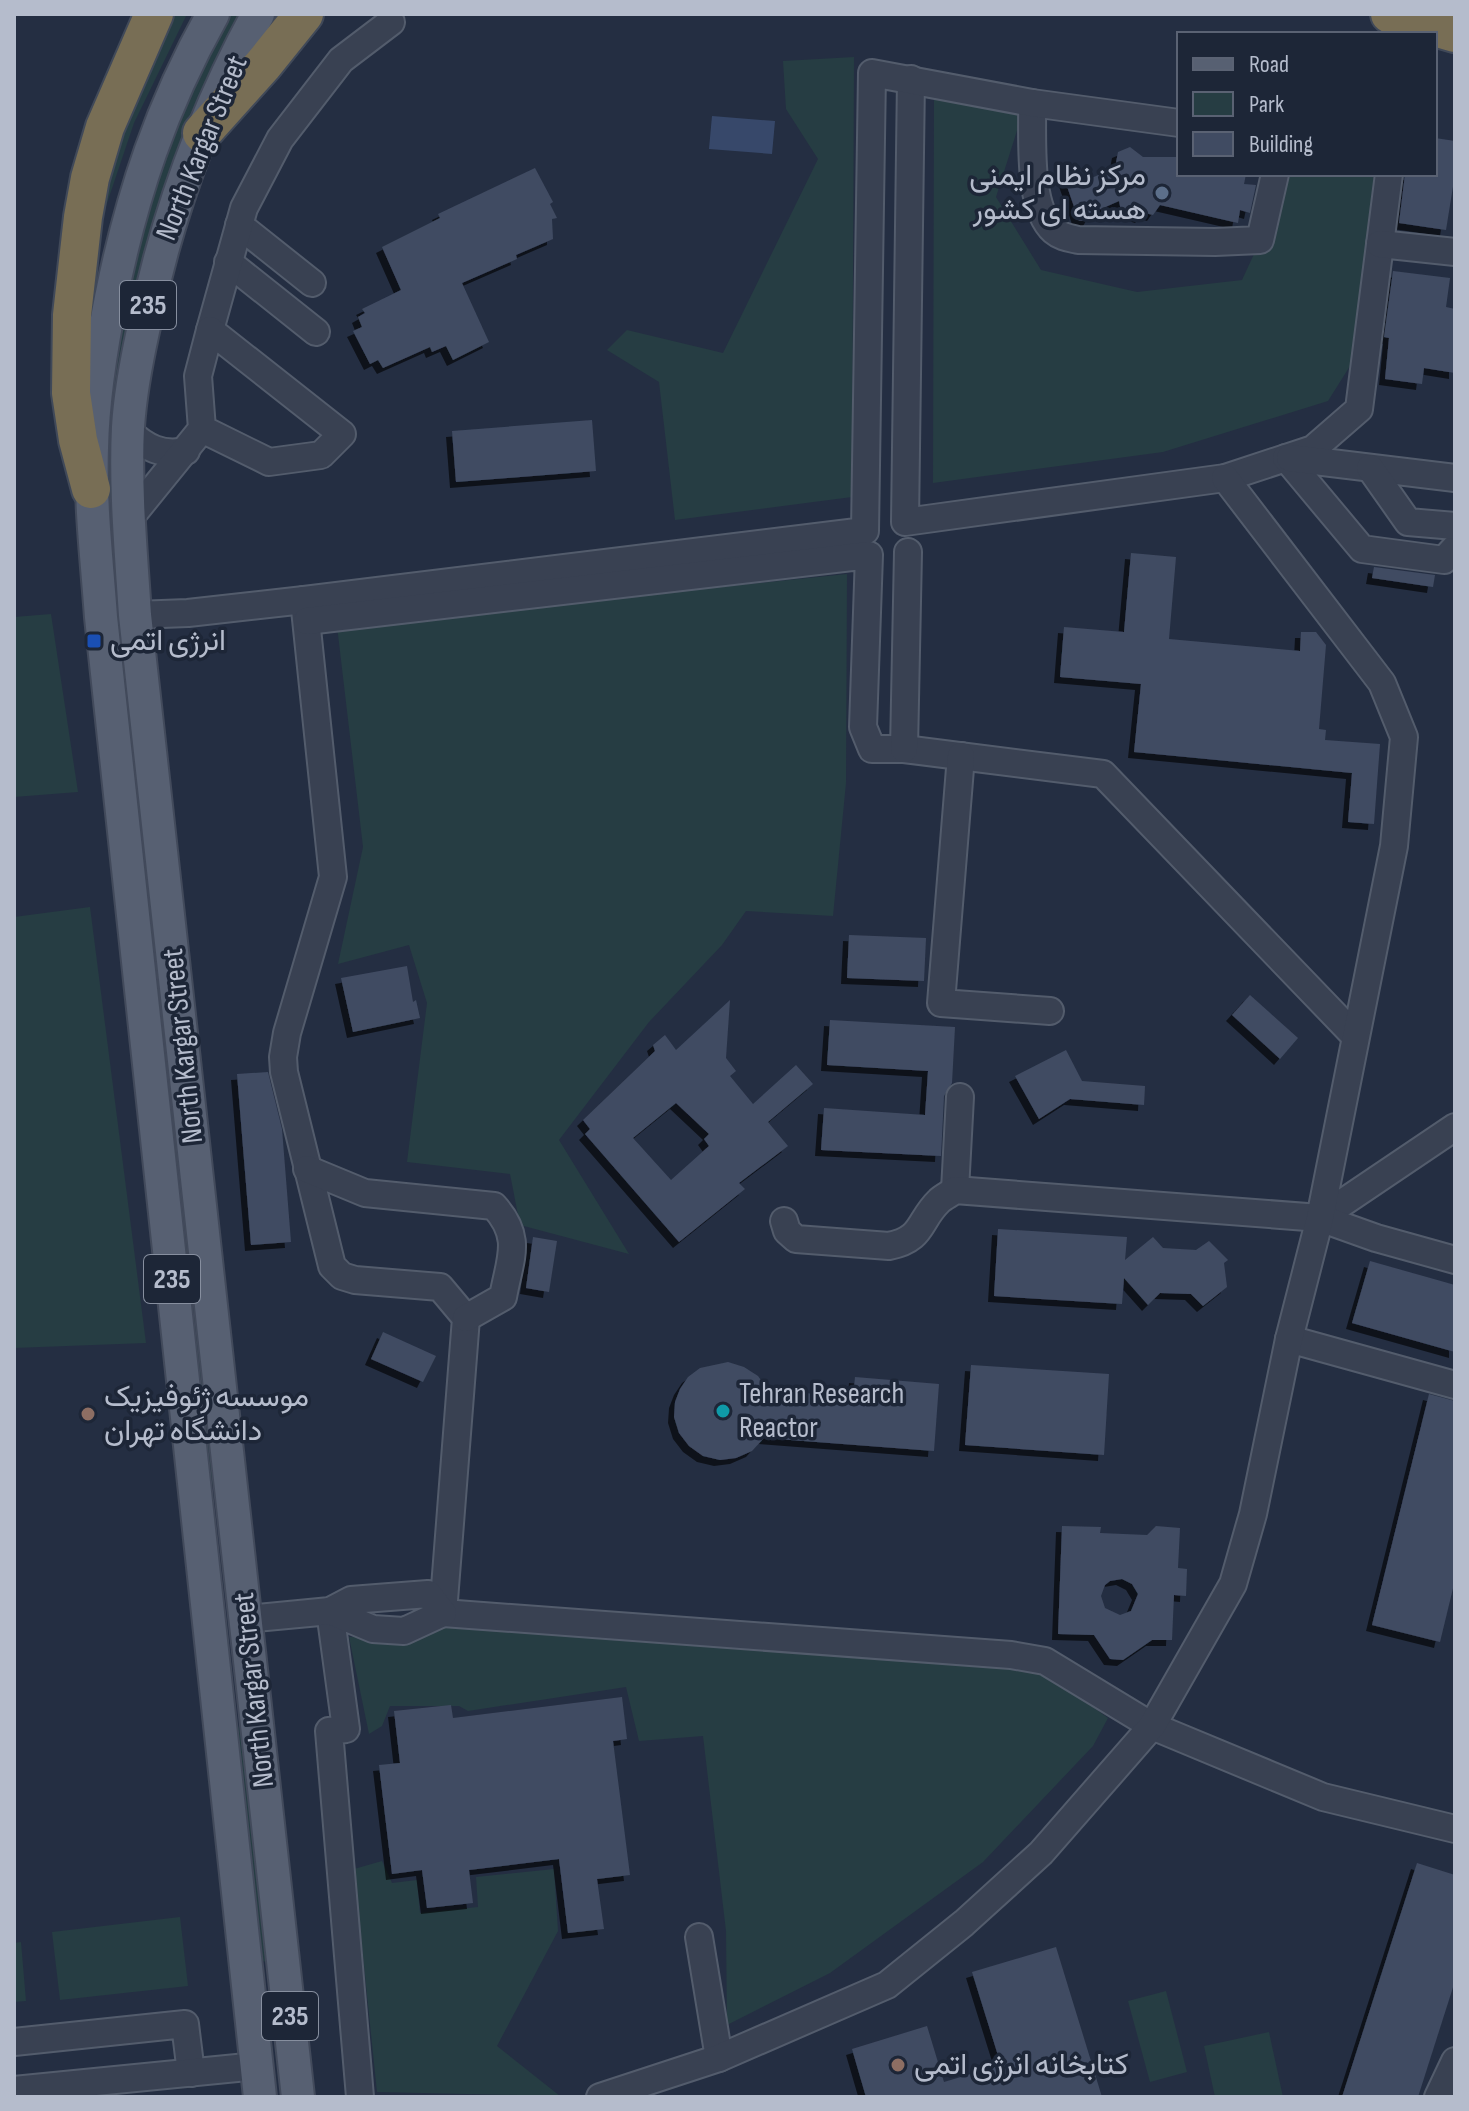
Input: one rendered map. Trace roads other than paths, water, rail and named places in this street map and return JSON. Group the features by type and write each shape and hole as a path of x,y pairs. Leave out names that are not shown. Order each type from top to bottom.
{"highway":[{"path":"91,489 78,440 71,393 72,315 81,232 90,178 105,127 154,14"},
{"path":"202,133 304,14"},
{"path":"1390,14 1455,33"}],"main road":[{"name":"North Kargar Street","path":"213,14 176,86 134,195 96,384 91,489 101,617 258,2081"},
{"name":"North Kargar Street","path":"258,14 202,133 164,239 137,362 128,431 129,519 135,615 298,2097"},
{"path":"128,872 163,867"}],"lane":[{"path":"129,519 202,429 198,376 228,262 244,208 280,139 341,60 391,22"},
{"path":"1177,123 1032,103 872,73 863,727 872,749 904,749 1103,774 1355,1036"},
{"path":"904,749 908,552 911,536 905,522 911,79"},
{"path":"1032,103 1035,188 1047,221 1060,236 1078,240 1260,240 1275,176"},
{"path":"908,552 889,563 875,560 867,543 869,524 882,516 890,515 905,522 1225,478 1313,449 1359,409 1389,176"},
{"path":"239,225 312,283"},
{"path":"1380,244 1455,252"},
{"path":"228,262 316,332"},
{"path":"202,429 269,462 321,455 342,434 210,330"},
{"path":"128,431 145,446 159,452 173,454 186,451"},
{"path":"1286,458 1455,478"},
{"path":"1286,458 1362,549 1444,560 1455,548"},
{"path":"1370,468 1408,522 1455,526"},
{"path":"600,2097 719,2058 887,1985 964,1923 1041,1853 1152,1726 1233,1584 1253,1514 1289,1339 1320,1218 1394,846 1404,737 1382,683 1225,478"},
{"path":"135,615 305,610 867,543"},
{"path":"305,610 333,877 283,1057 332,1266 342,1276 355,1280 440,1287 466,1318 443,1613"},
{"path":"961,756 941,1003 1050,1011"},
{"path":"955,1190 960,1097"},
{"path":"1320,1218 1455,1127"},
{"path":"307,1169 365,1193 494,1206 509,1223 513,1246 503,1297 466,1318"},
{"path":"784,1221 787,1231 796,1239 889,1246 904,1243 916,1235 938,1201 955,1190 1320,1218 1376,1238 1455,1260"},
{"path":"1289,1339 1455,1385"},
{"path":"246,1619 330,1611 351,1600 428,1594 443,1613 1011,1655 1045,1661 1152,1726 1323,1797 1455,1829"},
{"path":"330,1611 346,1729 329,1731 360,2097"},
{"path":"699,1937 719,2058"},
{"path":"14,2042 185,2024 191,2073"},
{"path":"1438,2097 1455,2061"},
{"path":"14,2090 191,2073 258,2081"}],"water":[{"path":"712,116 775,121 772,154 709,149"}],"place":[{"name":"مرکز نظام ایمنی هسته ای کشور","path":"1162,193"},
{"name":"انرژی اتمی","path":"94,641"},
{"name":"Tehran Research Reactor","path":"723,1411"},
{"name":"موسسه ژئوفیزیک دانشگاه تهران","path":"88,1414"},
{"name":"کتابخانه انرژی اتمی","path":"898,2065"}]}
